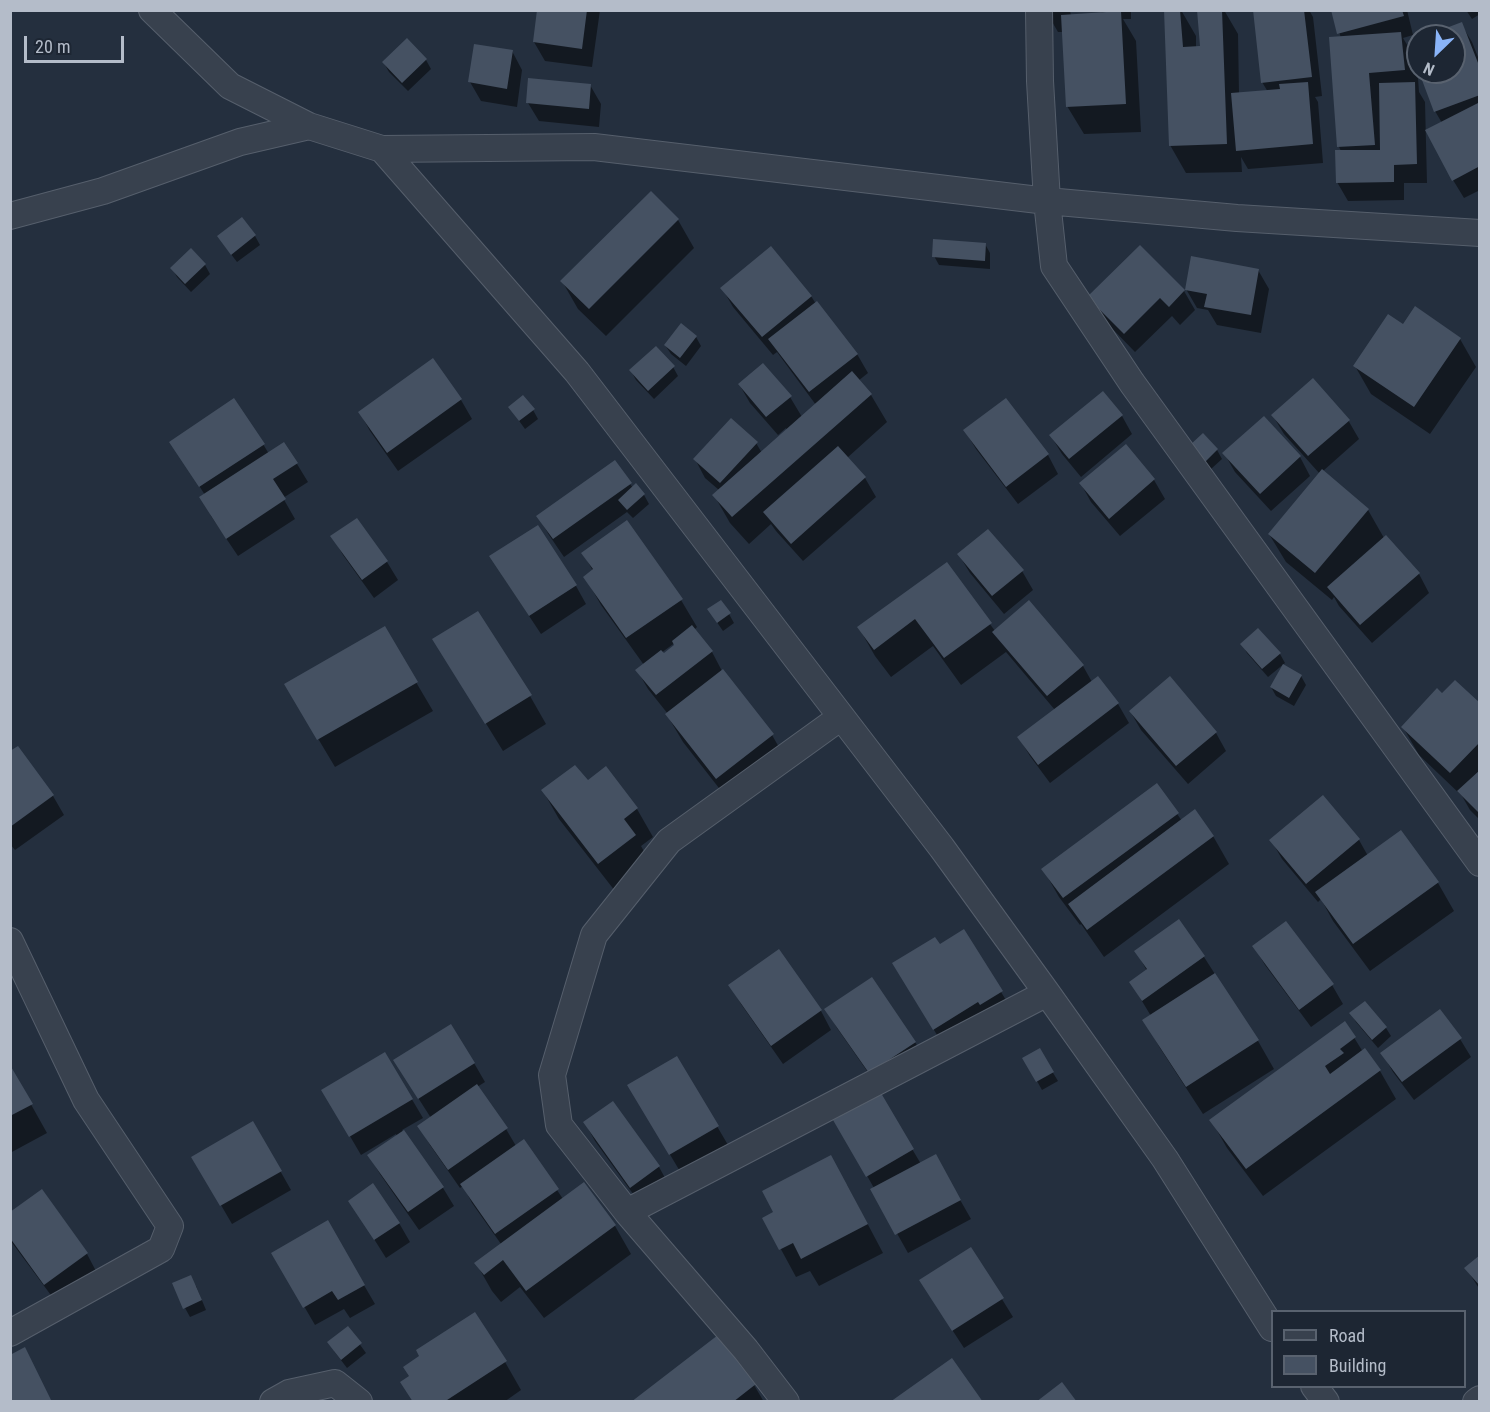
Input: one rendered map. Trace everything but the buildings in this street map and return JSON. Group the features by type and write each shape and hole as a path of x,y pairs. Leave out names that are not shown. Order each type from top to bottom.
{"street":[{"path":"152,10 230,86 309,126 382,149 594,147 1047,201 1237,218 1479,233"},
{"path":"1039,10 1040,81 1053,266 1132,383 1479,863"},
{"path":"10,216 103,191 240,142 309,126"},
{"path":"382,149 577,372 942,848 1165,1159 1271,1326"},
{"path":"786,1401 746,1350 627,1212 560,1125 552,1075 594,935 669,841 841,717"},
{"path":"10,940 86,1100 170,1226 161,1249 10,1333"},
{"path":"627,1212 1047,993"},
{"path":"273,1401 289,1394 335,1383 359,1401"},
{"path":"1316,1388 1326,1401"}]}
